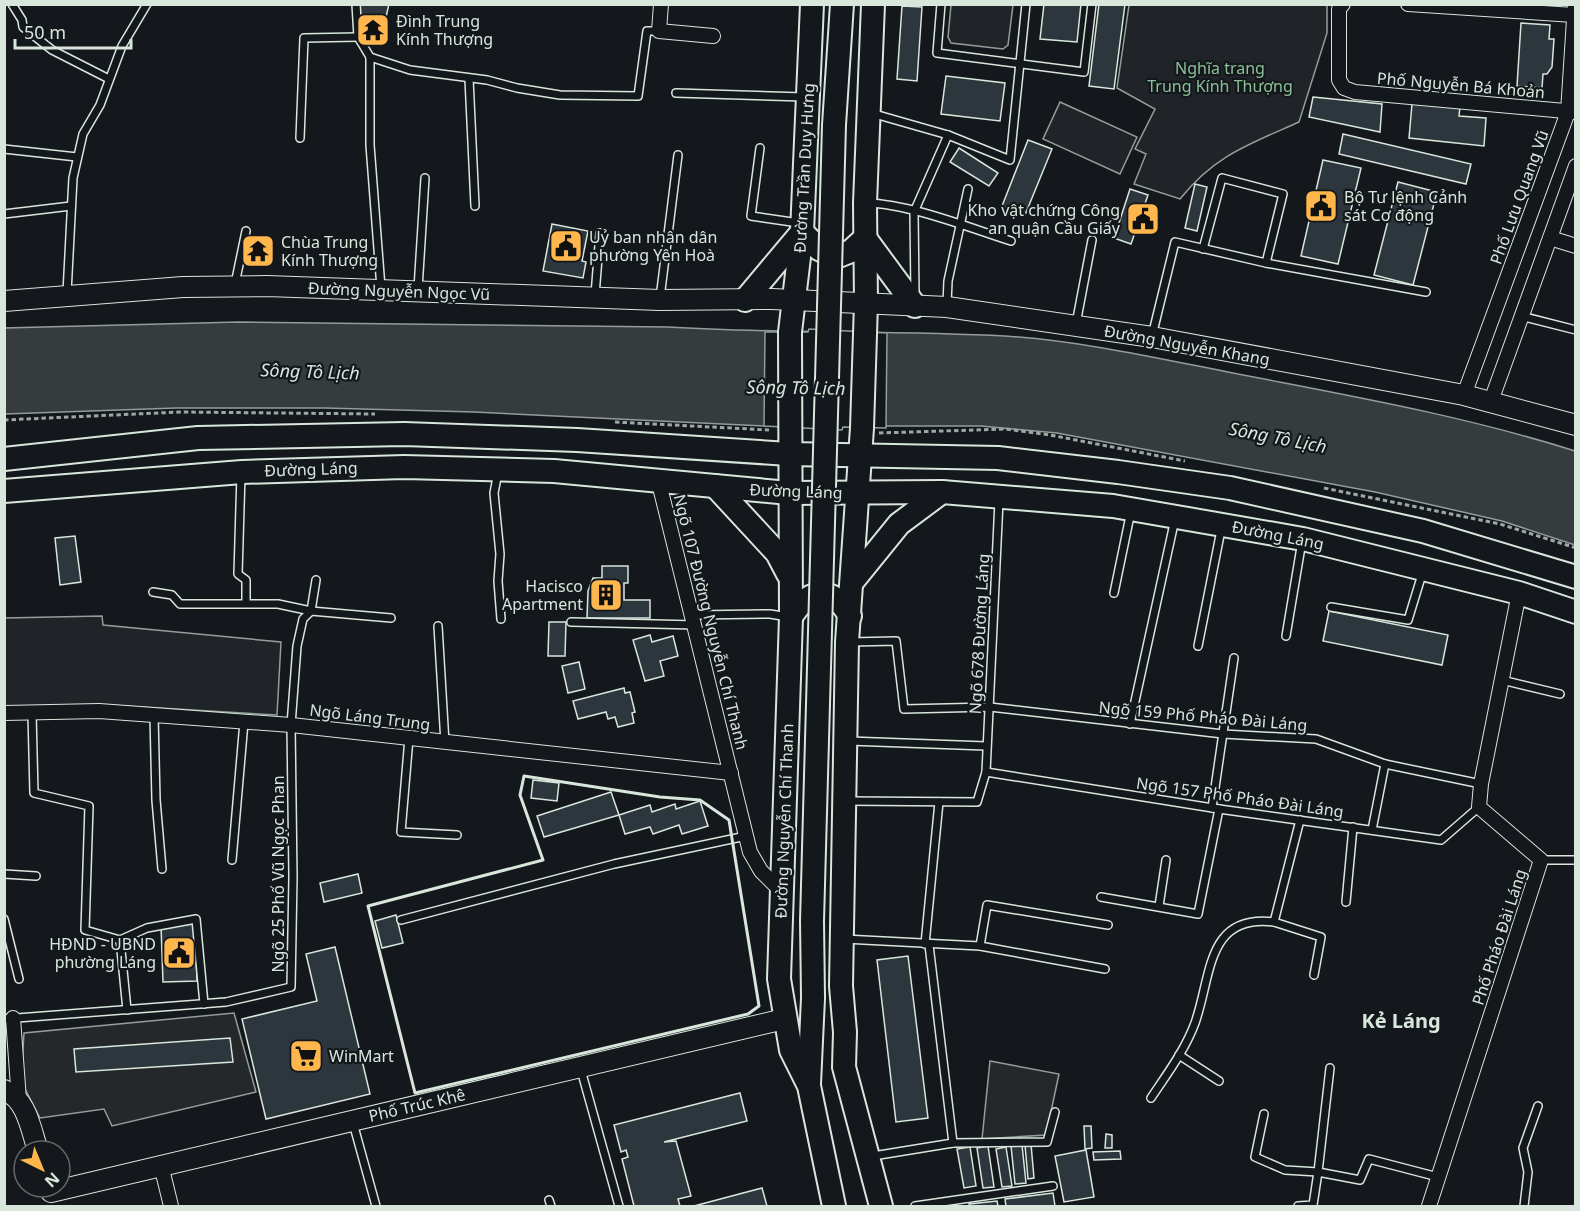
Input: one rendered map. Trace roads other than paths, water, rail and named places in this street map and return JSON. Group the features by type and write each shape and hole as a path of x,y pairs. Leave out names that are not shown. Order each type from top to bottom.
{"main road":[{"name":"Đường Trần Duy Hưng","path":"789,427 790,332 802,228 812,4"},
{"path":"809,1086 834,125 843,4"},
{"path":"844,1067 845,1032 841,986 841,938 848,642 862,428 866,303 865,203 873,4"},
{"path":"745,300 802,228 819,249 836,257 851,251 865,238"},
{"path":"865,238 915,306"},
{"name":"Đường Nguyễn Ngọc Vũ","path":"4,301 183,287 418,291 660,300 794,301"},
{"name":"Đường Nguyễn Khang","path":"794,301 947,307 1152,337 1464,395 1575,425"},
{"name":"Đường Nguyễn Chí Thanh","path":"789,427 791,617 778,979 791,1050 809,1086 834,1206"},
{"name":"Đường Láng","path":"4,459 198,438 392,435 577,440 789,454 998,458 1230,488 1423,531 1575,577"},
{"name":"Đường Láng","path":"4,491 242,472 357,467 499,469 658,479 789,493 942,492 999,496 1122,507 1303,539 1519,593 1575,612"},
{"path":"1118,472 1122,507"},
{"path":"715,486 777,553 790,580"},
{"path":"852,582 899,524 942,492"},
{"path":"791,617 799,604 819,594 834,596 842,602 850,616"},
{"path":"813,998 844,1067 881,1206"},
{"name":"Phố Trúc Khê","path":"72,1189 161,1165 784,1019"},
{"path":"12,1095 32,1139"}],"street":[{"path":"661,4 658,31 713,36"},
{"name":"Phố Nguyễn Bá Khoản","path":"1343,4 1339,9 1339,80 1344,87 1355,92 1572,112"},
{"path":"1408,4 1575,10"},
{"name":"Phố Lưu Quang Vũ","path":"1464,395 1572,112 1575,10"},
{"path":"1491,401 1575,166"},
{"path":"1550,238 1575,246"},
{"name":"Ngõ 107 Đường Nguyễn Chí Thanh","path":"658,479 695,620 750,852 761,871 781,891"},
{"path":"1479,807 1480,784 1519,593"},
{"name":"Ngõ Láng Trung","path":"4,713 99,711 291,725 731,773"},
{"name":"Phố Pháo Đài Láng","path":"1429,1206 1541,860 1479,807"},
{"path":"9,1018 12,1095"},
{"path":"161,1165 171,1206"}],"lane":[{"path":"12,4 20,13 22,27 48,46 109,79"},
{"path":"67,296 73,178 83,134 100,105 122,46 147,4"},
{"path":"356,4 358,37 370,57 370,145 381,290"},
{"path":"941,4 937,53 1084,72 1092,4"},
{"path":"868,112 948,135 1010,160 1026,4"},
{"path":"370,57 411,70 487,80 560,95 639,96 647,31 658,31"},
{"path":"300,138 304,38 358,37"},
{"path":"469,79 475,206"},
{"path":"676,93 809,97"},
{"path":"915,306 914,212 948,135"},
{"path":"4,148 78,157"},
{"path":"760,148 751,216 802,228"},
{"path":"660,300 678,155"},
{"path":"418,291 425,178"},
{"path":"1203,249 1222,178 1283,194 1266,263"},
{"path":"947,307 948,281 968,189"},
{"path":"865,203 914,212 1011,241"},
{"path":"4,214 71,206"},
{"path":"235,287 246,231"},
{"path":"594,298 600,233"},
{"path":"1075,327 1092,240"},
{"path":"1152,337 1175,242 1266,263 1426,292"},
{"path":"1521,316 1575,330"},
{"path":"499,469 494,493 500,554 498,581 501,619"},
{"path":"242,472 238,574 246,580 246,603"},
{"name":"Ngõ 678 Đường Láng","path":"939,802 977,802 986,772 999,496"},
{"path":"1114,593 1122,507"},
{"path":"1130,724 1175,516"},
{"path":"1198,646 1222,524"},
{"path":"1286,636 1303,539"},
{"path":"1331,607 1408,620 1424,569"},
{"path":"291,725 297,646 303,619 312,611 316,580"},
{"path":"153,592 172,596 180,604 278,604 312,611 391,618"},
{"path":"571,622 695,620 770,614 791,617"},
{"path":"438,626 445,743"},
{"name":"Ngõ 159 Phố Pháo Đài Láng","path":"848,642 896,641 904,709 990,707 1223,734 1316,739 1385,764 1480,784"},
{"path":"1101,897 1198,914 1216,809 1223,734 1234,658"},
{"path":"1502,680 1560,694"},
{"path":"32,712 34,793 89,806 85,930 120,940 147,928 196,919 204,1004"},
{"path":"154,715 156,800 162,869"},
{"path":"232,860 244,722"},
{"name":"Ngõ 25 Phố Vũ Ngọc Phan","path":"9,1018 226,1002 291,987 293,877 291,725"},
{"path":"409,738 401,832 457,835"},
{"path":"847,741 986,746"},
{"path":"1372,830 1385,764"},
{"name":"Ngõ 157 Phố Pháo Đài Láng","path":"986,772 1216,809 1441,840 1479,807"},
{"path":"844,801 939,802 927,944 953,1143"},
{"path":"1274,922 1300,820"},
{"path":"1346,902 1353,827"},
{"path":"401,920 614,864 746,836"},
{"path":"1159,906 1166,860"},
{"path":"1541,860 1575,860"},
{"path":"4,874 36,876"},
{"path":"980,946 987,905 1108,925"},
{"path":"4,920 19,979"},
{"path":"1151,1098 1179,1055 1194,1024 1209,969 1227,932 1250,921 1274,922 1321,937 1314,975"},
{"path":"841,938 980,946 1104,969"},
{"path":"120,940 127,1010"},
{"path":"1179,1055 1219,1081"},
{"path":"580,1067 619,1206"},
{"path":"1298,1206 1313,1204 1330,1068"},
{"path":"1524,1206 1528,1172 1523,1148 1535,1120 1538,1106"},
{"path":"867,1157 953,1143 1047,1142 1055,1112"},
{"path":"1264,1114 1255,1157 1285,1170 1318,1172 1360,1180 1369,1159 1438,1177"},
{"path":"352,1121 376,1206"},
{"path":"915,1206 1053,1186"}],"water":[{"name":"Sông Tô Lịch","path":"239,322 668,327 752,331 963,334 1034,338 1093,346 1408,408 1492,427 1575,451 1575,545 1502,521 1375,492 1057,433 981,426 764,426 474,412 325,408 176,408 5,414 4,328"}],"place":[{"name":"Đình Trung Kính Thượng","path":"373,30"},
{"name":"Bộ Tư lệnh Cảnh sát Cơ động","path":"1321,206"},
{"name":"Kho vật chứng Công an quận Cầu Giấy","path":"1143,219"},
{"name":"Uỷ ban nhân dân phường Yên Hoà","path":"566,246"},
{"name":"Chùa Trung Kính Thượng","path":"258,251"},
{"name":"Hacisco Apartment","path":"606,595"},
{"name":"HĐND - UBND phường Láng","path":"179,953"},
{"name":"WinMart","path":"306,1056"}],"district":[{"name":"Kẻ Láng","path":"1401,1020"}],"park label":[{"name":"Nghĩa trang Trung Kính Thượng","path":"1220,77"}]}
